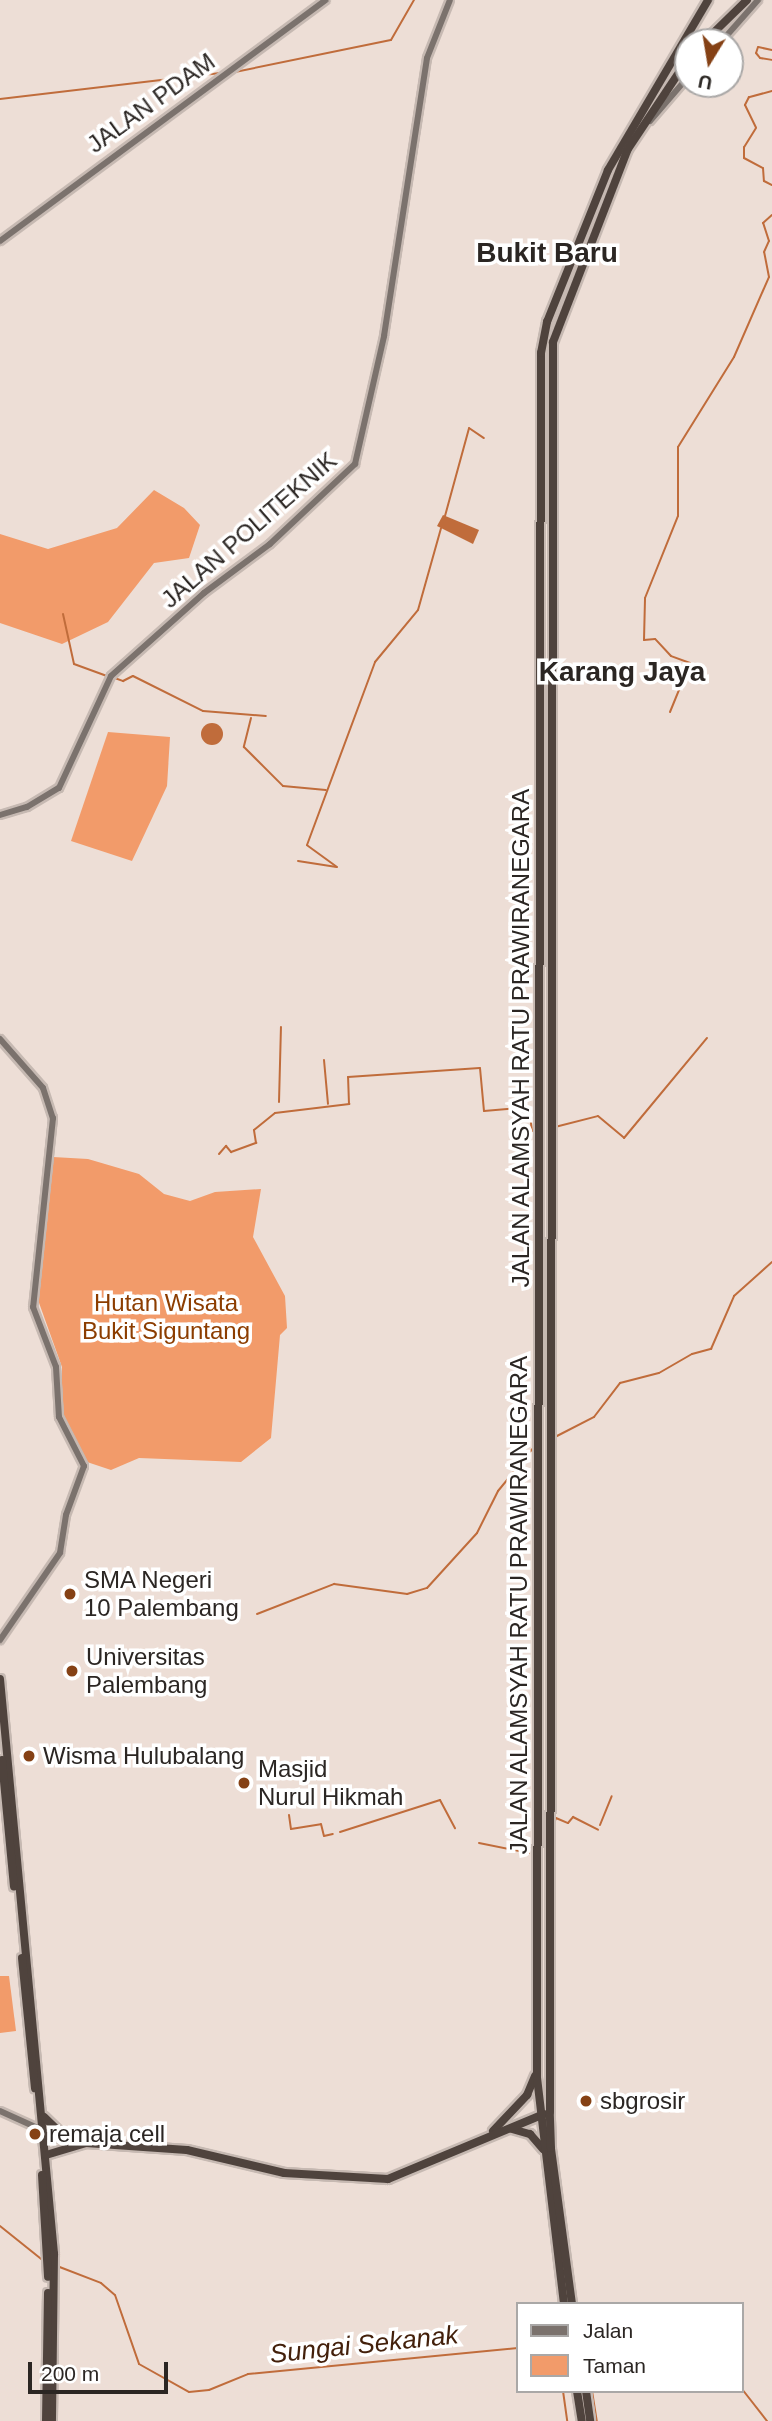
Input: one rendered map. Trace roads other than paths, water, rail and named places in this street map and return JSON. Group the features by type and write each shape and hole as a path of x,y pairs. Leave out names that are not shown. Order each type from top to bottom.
{"highway":[{"name":"JALAN ALAMSYAH RATU PRAWIRANEGARA","path":"540,2116 537,2063 537,1435 541,411 544,331 592,209 627,133 708,0"},
{"path":"718,28 747,0"},
{"name":"JALAN ALAMSYAH RATU PRAWIRANEGARA","path":"572,2302 550,2112 551,411 556,325 636,136 674,80"},
{"path":"541,411 551,411"},
{"path":"540,794 551,796"},
{"path":"0,1679 42,2136 46,2155 51,2254 52,2421"},
{"path":"0,1733 42,2136 51,2254"},
{"path":"550,2038 545,2103 540,2116 564,2302"},
{"path":"482,2139 527,2095 537,2063"},
{"path":"42,2136 86,2143 187,2150 284,2173 382,2179 412,2172 482,2139 550,2112"},
{"path":"42,2115 50,2127 72,2141"},
{"path":"502,2131 526,2131 543,2149"},
{"path":"46,2155 72,2141"},
{"path":"46,2421 51,2274"},
{"path":"578,2393 582,2421"},
{"path":"586,2393 590,2421"}],"street":[{"name":"JALAN PDAM","path":"0,241 326,0"},
{"name":"JALAN POLITEKNIK","path":"0,815 44,800 62,785 110,677 204,593 270,544 355,464 372,399 428,55 450,0"},
{"path":"733,28 758,0"},
{"path":"636,136 674,93"},
{"path":"0,1039 43,1088 53,1118 33,1307 56,1367 59,1417 84,1466 47,1578 0,1640"},
{"path":"0,2111 42,2136"}],"waterway":[{"path":"235,72 391,40 414,0"},
{"path":"772,50 758,47 756,53 760,58 772,60"},
{"path":"0,99 222,73"},
{"path":"772,91 749,97 745,105 756,128 744,147 744,158 763,168 764,181 772,185"},
{"path":"670,712 690,663 671,656 655,639 644,640 645,598 678,516 678,447 734,357 769,277 764,252 769,241 763,223 772,215"},
{"path":"445,516 469,428 484,438"},
{"path":"298,861 337,867 307,845 375,662 418,610 441,528"},
{"path":"63,614 74,664 107,676"},
{"path":"112,677 123,681 133,676 203,711 266,716"},
{"path":"251,718 244,747 283,786 326,790"},
{"path":"279,1102 281,1027"},
{"path":"555,1127 598,1116 624,1138 707,1038"},
{"path":"324,1060 328,1104"},
{"path":"219,1154 226,1146 231,1152 256,1143 254,1130 275,1113 349,1104 348,1077 480,1068 484,1111 529,1107 532,1131 536,1130"},
{"path":"555,1437 594,1417 620,1383 659,1373 692,1354 711,1349 734,1296 772,1262"},
{"path":"257,1614 334,1584 407,1594 427,1588 477,1533 498,1491 534,1447"},
{"path":"600,1825 612,1796"},
{"path":"340,1832 440,1800 455,1828"},
{"path":"289,1815 291,1829 321,1824 324,1836 333,1834"},
{"path":"554,1824 556,1818 568,1823 573,1817 598,1830"},
{"path":"479,1843 529,1853"},
{"name":"Sungai Sekanak","path":"0,2226 45,2262"},
{"name":"Sungai Sekanak","path":"57,2266 101,2283 115,2295 139,2364 189,2392 209,2390 248,2374 516,2348"},
{"name":"Sungai Sekanak","path":"744,2392 767,2421"},
{"path":"563,2393 567,2421"},
{"path":"592,2393 597,2421"}],"place":[{"name":"SMA Negeri 10 Palembang","path":"70,1594"},
{"name":"Universitas Palembang","path":"72,1671"},
{"name":"Wisma Hulubalang","path":"29,1756"},
{"name":"Masjid Nurul Hikmah","path":"244,1783"},
{"name":"sbgrosir","path":"586,2101"},
{"name":"remaja cell","path":"35,2134"}],"district":[{"name":"Bukit Baru","path":"547,253"},
{"name":"Karang Jaya","path":"622,672"}],"park label":[{"name":"Hutan Wisata Bukit Siguntang","path":"166,1317"}]}
